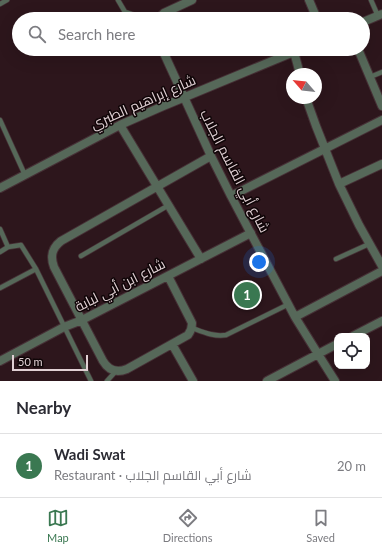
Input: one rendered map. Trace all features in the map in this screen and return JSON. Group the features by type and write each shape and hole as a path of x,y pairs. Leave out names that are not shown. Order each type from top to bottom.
{"street":[{"path":"166,12 192,0"},
{"path":"308,0 314,12"},
{"path":"370,19 380,15"},
{"name":"شارع أبي القاسم الجلاب","path":"165,56 231,196 288,304 335,381"},
{"name":"شارع إبراهيم الطبري","path":"0,188 120,125 283,56"},
{"path":"298,56 299,68"},
{"path":"361,56 382,106"},
{"path":"308,104 339,184 359,226 382,266"},
{"path":"231,196 382,120"},
{"path":"120,125 201,259"},
{"path":"168,276 192,323 192,328 188,336 127,369 122,371 111,370 106,366 52,261 53,250 56,244 61,241 211,156"},
{"path":"339,184 382,164"},
{"name":"شارع ابن أبي لبابة","path":"0,361 64,327 82,320 251,233"},
{"path":"296,317 382,271"},
{"path":"360,333 381,324"},
{"path":"172,344 193,381"},
{"path":"266,381 334,346"}],"lane":[{"path":"0,4 8,0"},
{"path":"118,0 125,12"},
{"path":"371,0 380,15"},
{"path":"370,77 382,72"},
{"path":"0,120 25,175"},
{"path":"81,256 168,205"},
{"path":"0,229 8,247"},
{"path":"336,259 369,244"},
{"path":"0,252 8,247 21,245 36,269 91,381"},
{"path":"0,288 36,269"},
{"path":"192,328 217,336 226,335 288,304"},
{"path":"107,381 116,371"}],"place":[{"name":"Wadi Swat","path":"247,295"}]}
